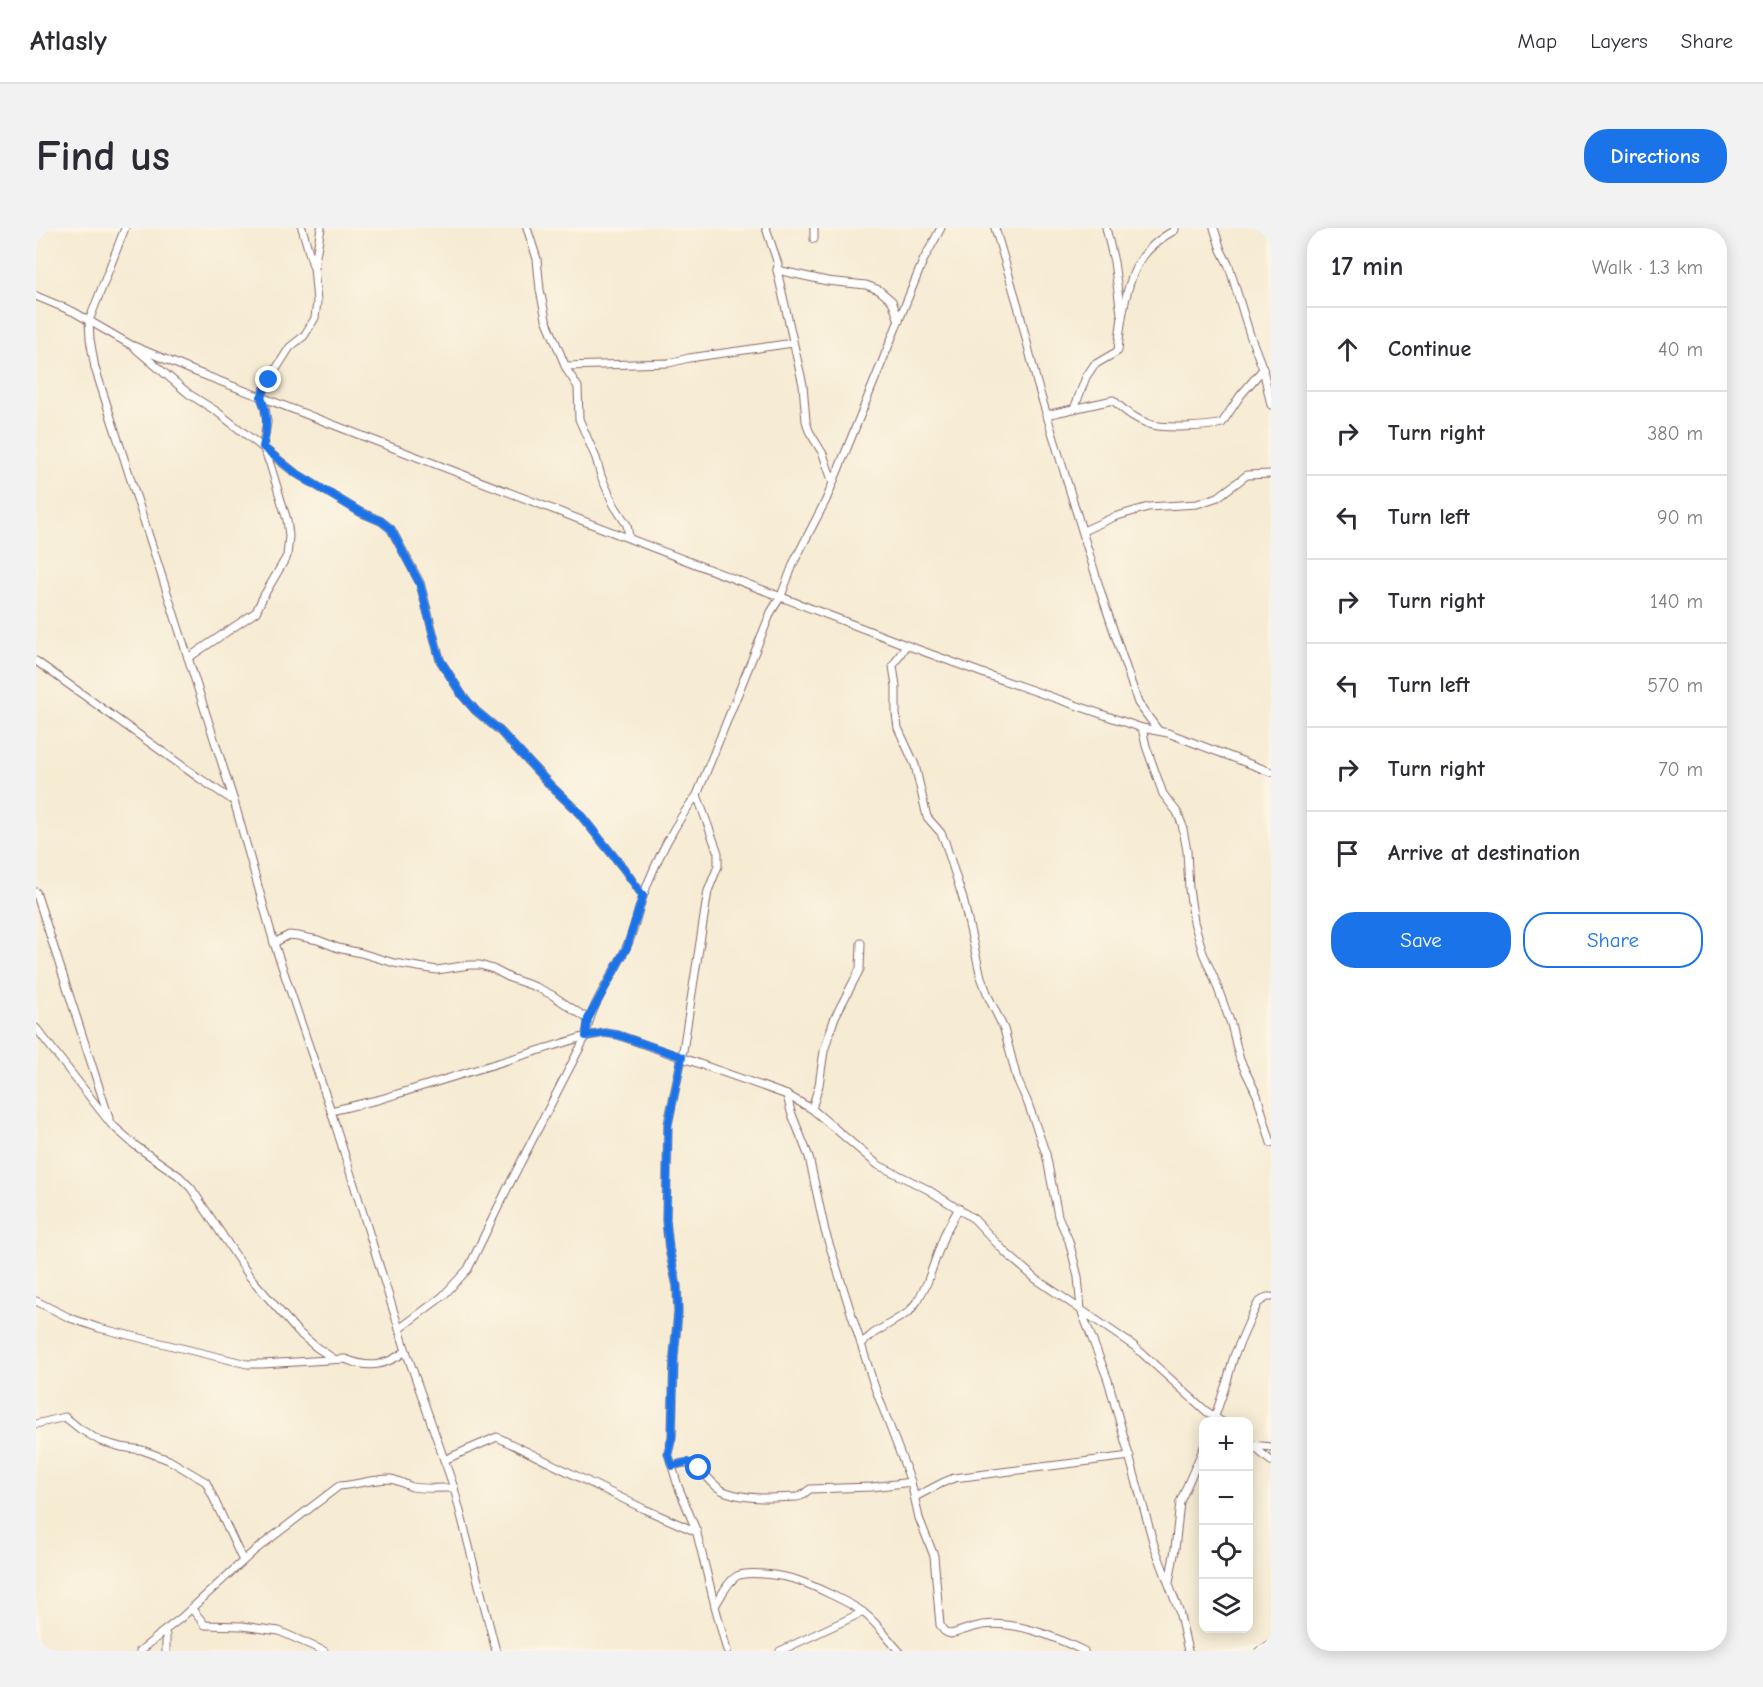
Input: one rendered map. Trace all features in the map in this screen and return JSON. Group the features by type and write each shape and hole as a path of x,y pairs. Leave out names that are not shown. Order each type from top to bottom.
{"street":[{"path":"125,228 89,321 96,368 234,801 274,943 331,1111 406,1351 454,1488 496,1651"},
{"path":"188,658 256,612 262,597 287,556 289,536 287,520 263,447 267,422 261,397 290,346 304,336 315,318 317,302 314,267 302,228"},
{"path":"314,267 321,231 331,228"},
{"path":"527,228 537,259 546,319 566,366 578,387 579,419 614,505 627,525 629,537"},
{"path":"766,228 778,264 777,270 803,385 806,421 809,431 823,454 833,483"},
{"path":"814,228 814,239"},
{"path":"399,1329 443,1296 468,1269 516,1170 586,1036 588,1019 627,947 643,896 684,811 697,795 771,612 781,596 794,562 833,483 923,261 941,228"},
{"path":"995,228 1059,461 1102,596 1138,703 1158,730"},
{"path":"1106,228 1122,316"},
{"path":"1074,409 1086,377 1094,365 1118,351 1122,316 1139,261 1164,235 1175,228"},
{"path":"1214,229 1229,266 1263,369 1271,405"},
{"path":"777,270 827,281 866,285 879,290 892,302 899,321"},
{"path":"36,296 61,306 131,345 196,372 906,645 1142,728 1158,730 1271,772"},
{"path":"566,366 669,363 793,343"},
{"path":"131,345 189,394 216,411 294,472 381,521 391,529 420,584 440,660 462,695 578,812 643,896"},
{"path":"1046,415 1113,400 1126,413 1152,425 1205,427 1222,423 1240,396 1263,369"},
{"path":"1083,531 1114,517 1148,507 1197,504 1218,497 1247,475 1271,474"},
{"path":"906,645 894,666 898,729 915,765 927,817 941,832 945,842 963,899 981,977 1004,1029 1017,1079 1046,1155 1058,1216 1069,1241 1078,1277 1081,1310 1108,1380 1154,1545 1179,1611 1188,1651"},
{"path":"36,660 234,801"},
{"path":"1142,728 1163,794 1177,812 1182,824 1187,851 1189,889 1197,933 1231,1024 1240,1060 1257,1095 1271,1143"},
{"path":"697,795 718,853 718,860 708,891 682,1057 668,1125 666,1220 669,1249 677,1286 678,1312 674,1356 672,1437 668,1453 678,1486 697,1532 727,1651"},
{"path":"36,892 111,1124"},
{"path":"274,943 289,935 298,936 394,963 437,970 469,965 493,969 510,978 537,987 588,1019"},
{"path":"812,1109 826,1043 835,1017 860,969 861,943"},
{"path":"36,1028 111,1124 191,1188 250,1277 298,1332 334,1359"},
{"path":"331,1111 381,1099 586,1036 605,1033 618,1035 682,1057 787,1095 812,1109 878,1165 959,1208 974,1219 1006,1253 1036,1279 1134,1346 1212,1417"},
{"path":"787,1095 791,1112 809,1157 825,1231 874,1385 911,1482 920,1518 934,1556 940,1625 943,1631 951,1634 978,1626 1004,1624 1039,1633 1084,1651"},
{"path":"861,1344 874,1333 909,1312 918,1300 927,1283 945,1233 959,1208"},
{"path":"1215,1417 1234,1356 1258,1303 1271,1297"},
{"path":"36,1301 70,1318 99,1328 247,1364 345,1359 357,1364 374,1365 392,1361 406,1351"},
{"path":"36,1424 65,1417 100,1440 121,1447 142,1450 169,1460 206,1482 243,1561"},
{"path":"444,1460 497,1437 644,1509 697,1532"},
{"path":"1253,1444 1271,1447"},
{"path":"1253,1446 1271,1461"},
{"path":"915,1497 954,1478 1130,1456"},
{"path":"1169,1585 1180,1502 1199,1457"},
{"path":"672,1466 687,1462 699,1468 712,1484 723,1491 744,1498 796,1497 810,1489 872,1487 911,1482"},
{"path":"140,1651 192,1608 254,1551 339,1486 392,1479 412,1487 454,1488"},
{"path":"715,1606 725,1589 741,1575 756,1574 797,1580 862,1612 882,1629 899,1651"},
{"path":"192,1608 205,1625 242,1626 279,1631 324,1651"},
{"path":"780,1651 862,1612"},
{"path":"160,1634 165,1633 166,1635 166,1651"},
{"path":"1260,1651 1271,1645"}],"route":[{"path":"269,380 261,397 267,422 263,447 294,472 360,512 381,521 391,529 420,584 440,660 462,695 578,812 643,896 627,947 588,1019 586,1036 605,1033 618,1035 682,1057 668,1125 666,1220 669,1249 677,1286 678,1312 674,1356 672,1437 668,1453 672,1466 687,1462 699,1468"}]}
